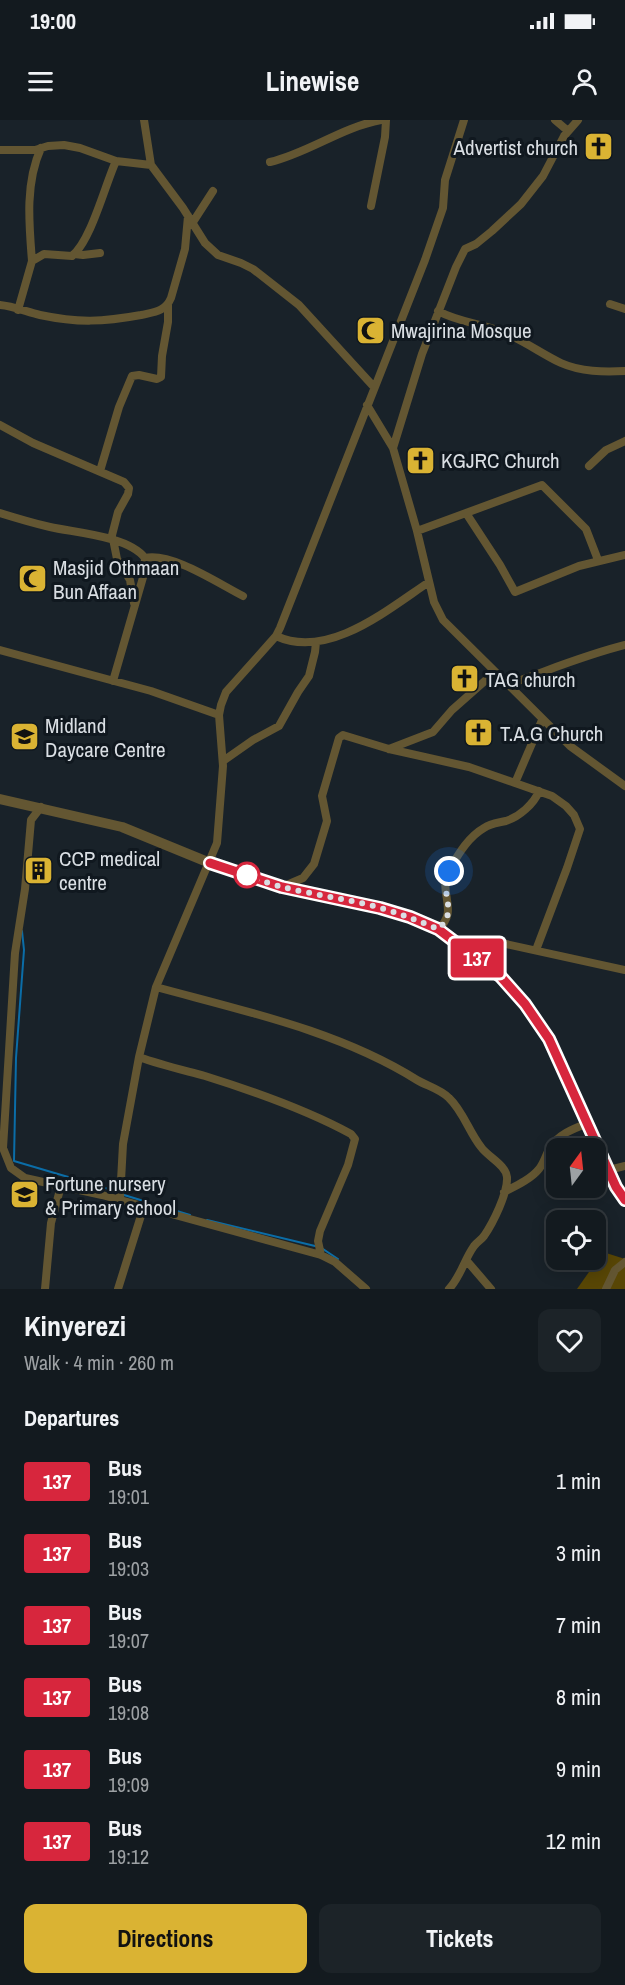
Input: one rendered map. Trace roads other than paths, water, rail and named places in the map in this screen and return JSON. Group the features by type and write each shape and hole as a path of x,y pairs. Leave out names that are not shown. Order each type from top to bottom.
{"street":[{"path":"144,120 151,165 205,243 218,255 252,269 299,305 374,387"},
{"path":"270,162 381,120"},
{"path":"370,206 383,148 386,120"},
{"path":"120,1199 123,1144 139,1057 156,987 218,843 223,761 219,715 226,692 276,636 293,596 439,222 443,208 445,180 464,120"},
{"path":"555,120 568,131"},
{"path":"393,448 422,354 465,249 476,244 492,231 525,199 543,176 568,131 578,120"},
{"path":"0,150 34,150 64,145 81,148 116,161 151,165"},
{"path":"18,310 32,261 29,225 30,191 32,173 41,148"},
{"path":"32,261 44,254 68,257 80,247 116,161"},
{"path":"100,471 119,407 132,376 139,375 157,379 161,377 168,305 185,249 190,219 213,191"},
{"path":"74,254 100,253"},
{"path":"610,304 625,309"},
{"path":"0,305 82,322 113,320 161,310 168,305"},
{"path":"438,311 461,321 487,326 506,333 563,364 593,372 625,371"},
{"path":"367,405 393,448 417,531 434,602 443,620 570,746 625,786"},
{"path":"0,425 27,440 124,482 129,488 118,512 112,539 117,559 130,580 134,608"},
{"path":"589,466 606,450 625,441"},
{"path":"417,531 542,486 586,529 598,560"},
{"path":"0,513 48,526 112,539 133,547 145,558 160,558 194,570 243,596"},
{"path":"466,513 515,592 598,560 625,555"},
{"path":"113,681 144,574 145,558"},
{"path":"276,636 297,643 316,642 339,635 371,620 429,582"},
{"path":"223,761 279,726 309,676 316,642"},
{"path":"509,684 586,656 625,645"},
{"path":"0,650 151,691 219,715"},
{"path":"389,749 433,732 452,710 495,672"},
{"path":"515,783 542,720"},
{"path":"282,887 303,878 314,864 327,821 322,796 339,738 343,735 389,749 469,767 552,796 566,806 574,815 580,829 536,950"},
{"path":"438,929 444,924 449,910 445,879 467,843 490,824 506,821 524,810 537,797 539,791"},
{"path":"0,799 122,827 210,863 282,887 380,908 438,929 501,977 525,1004 549,1039 625,1200"},
{"path":"41,807 31,819 25,889 15,953 3,1148 11,1168 25,1178 120,1199 321,1255 335,1262 366,1289"},
{"path":"466,950 492,941 625,970"},
{"path":"156,987 225,1005 337,1041 383,1060 449,1098 479,1145 504,1169 507,1176 504,1192 494,1218 450,1289"},
{"path":"139,1057 231,1084 308,1114 351,1134 355,1139 348,1165 320,1230 318,1241 321,1255"},
{"path":"504,1192 520,1184 539,1169 550,1147 558,1139 574,1128 588,1123"},
{"path":"609,1170 625,1166"},
{"path":"45,1289 51,1223 60,1186"},
{"path":"118,1289 144,1206"},
{"path":"467,1261 491,1289"},
{"path":"606,1289 615,1270 625,1262"}],"waterway":[{"path":"22,931 24,950 16,1058 14,1161 119,1192"},
{"path":"124,1195 190,1215"},
{"path":"207,1220 315,1246"},
{"path":"323,1249 338,1259"}],"place":[{"name":"Advertist church","path":"599,147"},
{"name":"Mwajirina Mosque","path":"370,330"},
{"name":"KGJRC Church","path":"420,460"},
{"name":"Masjid Othmaan Bun Affaan","path":"32,579"},
{"name":"TAG church","path":"464,679"},
{"name":"T.A.G Church","path":"479,733"},
{"name":"Midland Daycare Centre","path":"24,737"},
{"name":"CCP medical centre","path":"38,870"},
{"name":"Fortune nursery & Primary school","path":"24,1195"}]}
